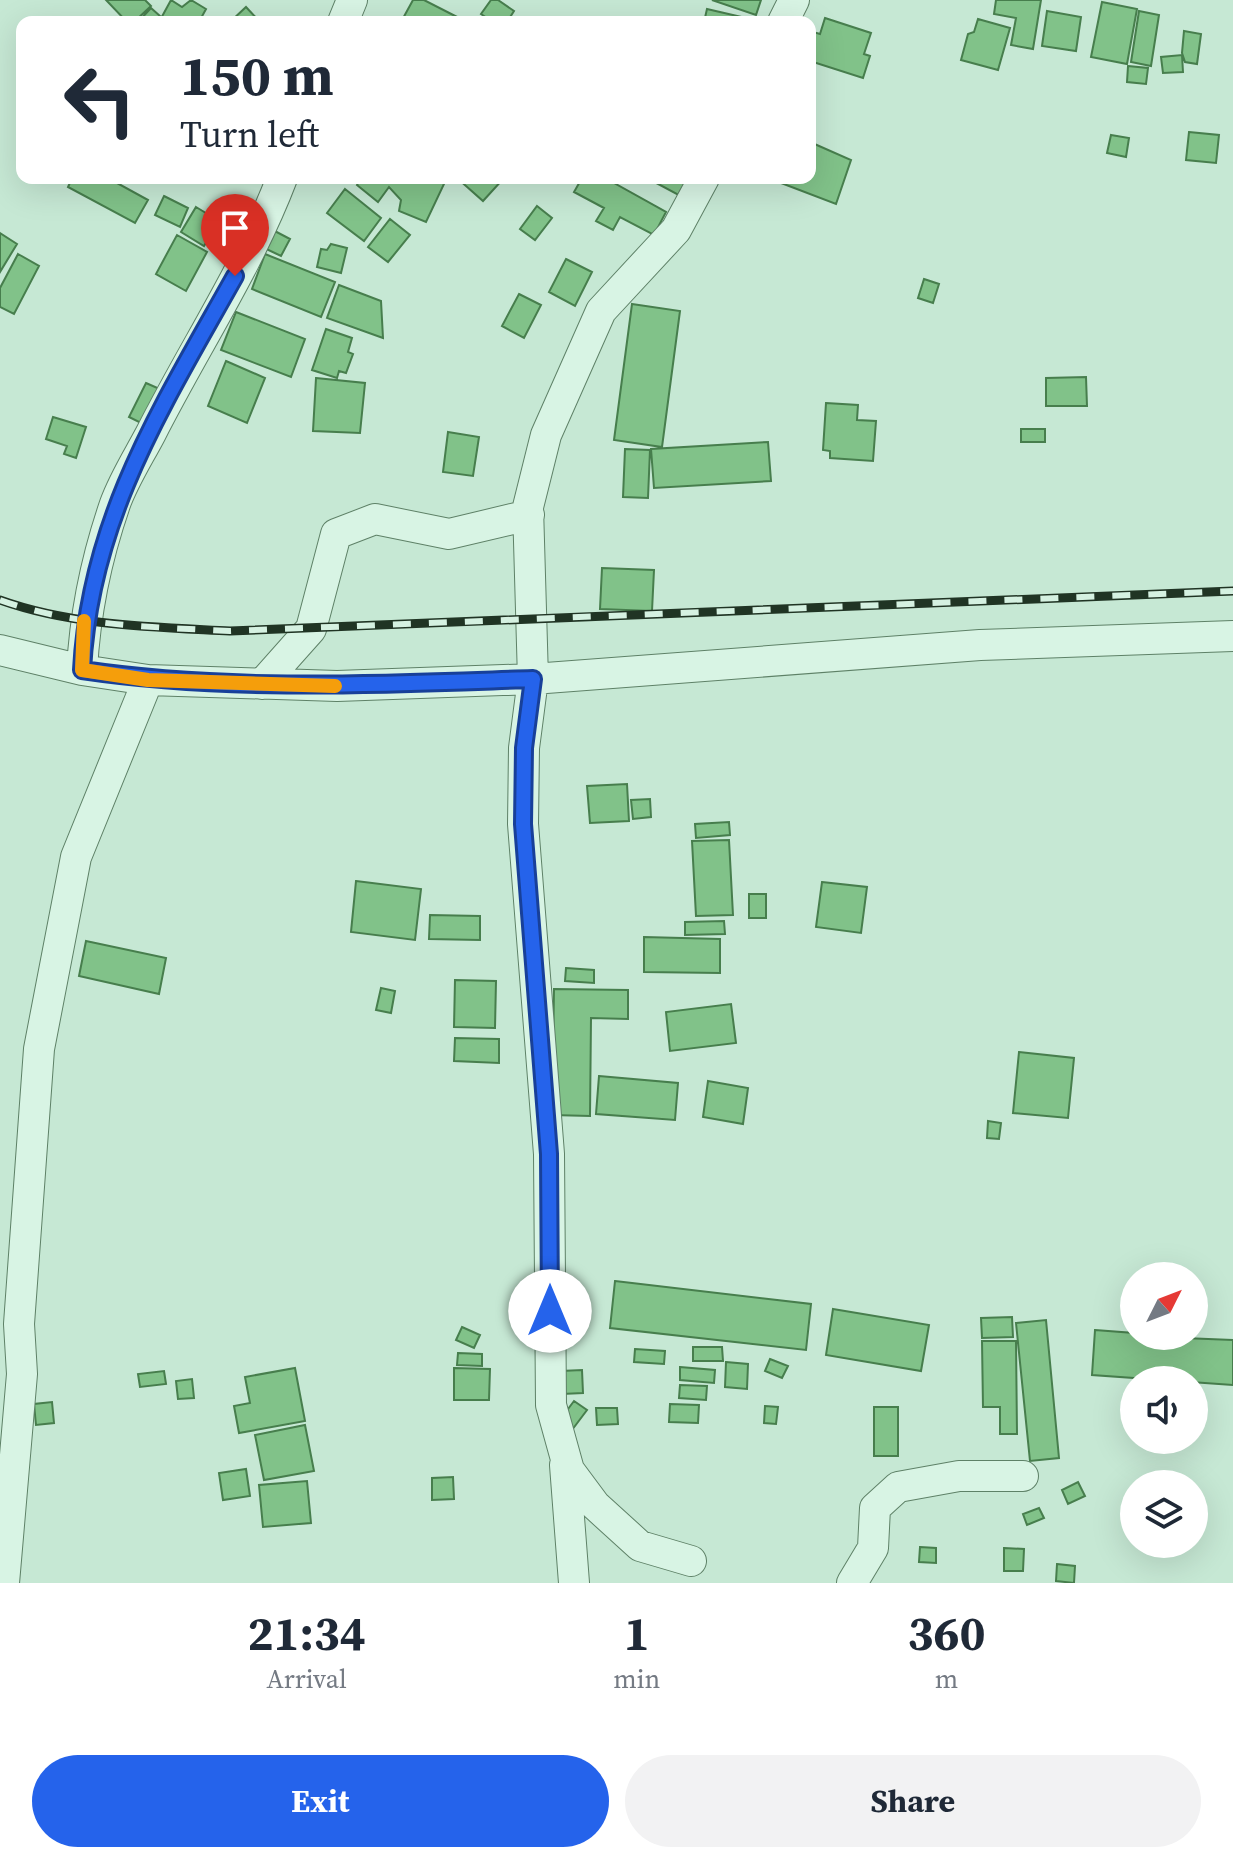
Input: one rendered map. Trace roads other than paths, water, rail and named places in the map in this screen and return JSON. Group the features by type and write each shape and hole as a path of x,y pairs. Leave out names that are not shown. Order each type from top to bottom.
{"street":[{"path":"82,670 85,618 92,579 116,501 190,356 265,223 280,184"},
{"path":"691,1561 640,1546 595,1505 569,1470 551,1405 549,1154 523,824 524,748 533,679 529,515 546,435 596,320 613,295 676,230 701,184"},
{"path":"262,684 311,629 336,534 375,519 449,534 529,515"},
{"path":"0,650 82,670 148,680 337,686 533,679 980,645 1233,636"},
{"path":"4,1583 22,1374 19,1324 39,1049 76,857 148,680"},
{"path":"565,1455 574,1583"},
{"path":"852,1583 873,1548 875,1508 898,1487 959,1476 1023,1476"}],"railway":[{"path":"0,600 27,609 84,620 230,631 1233,591"}]}
